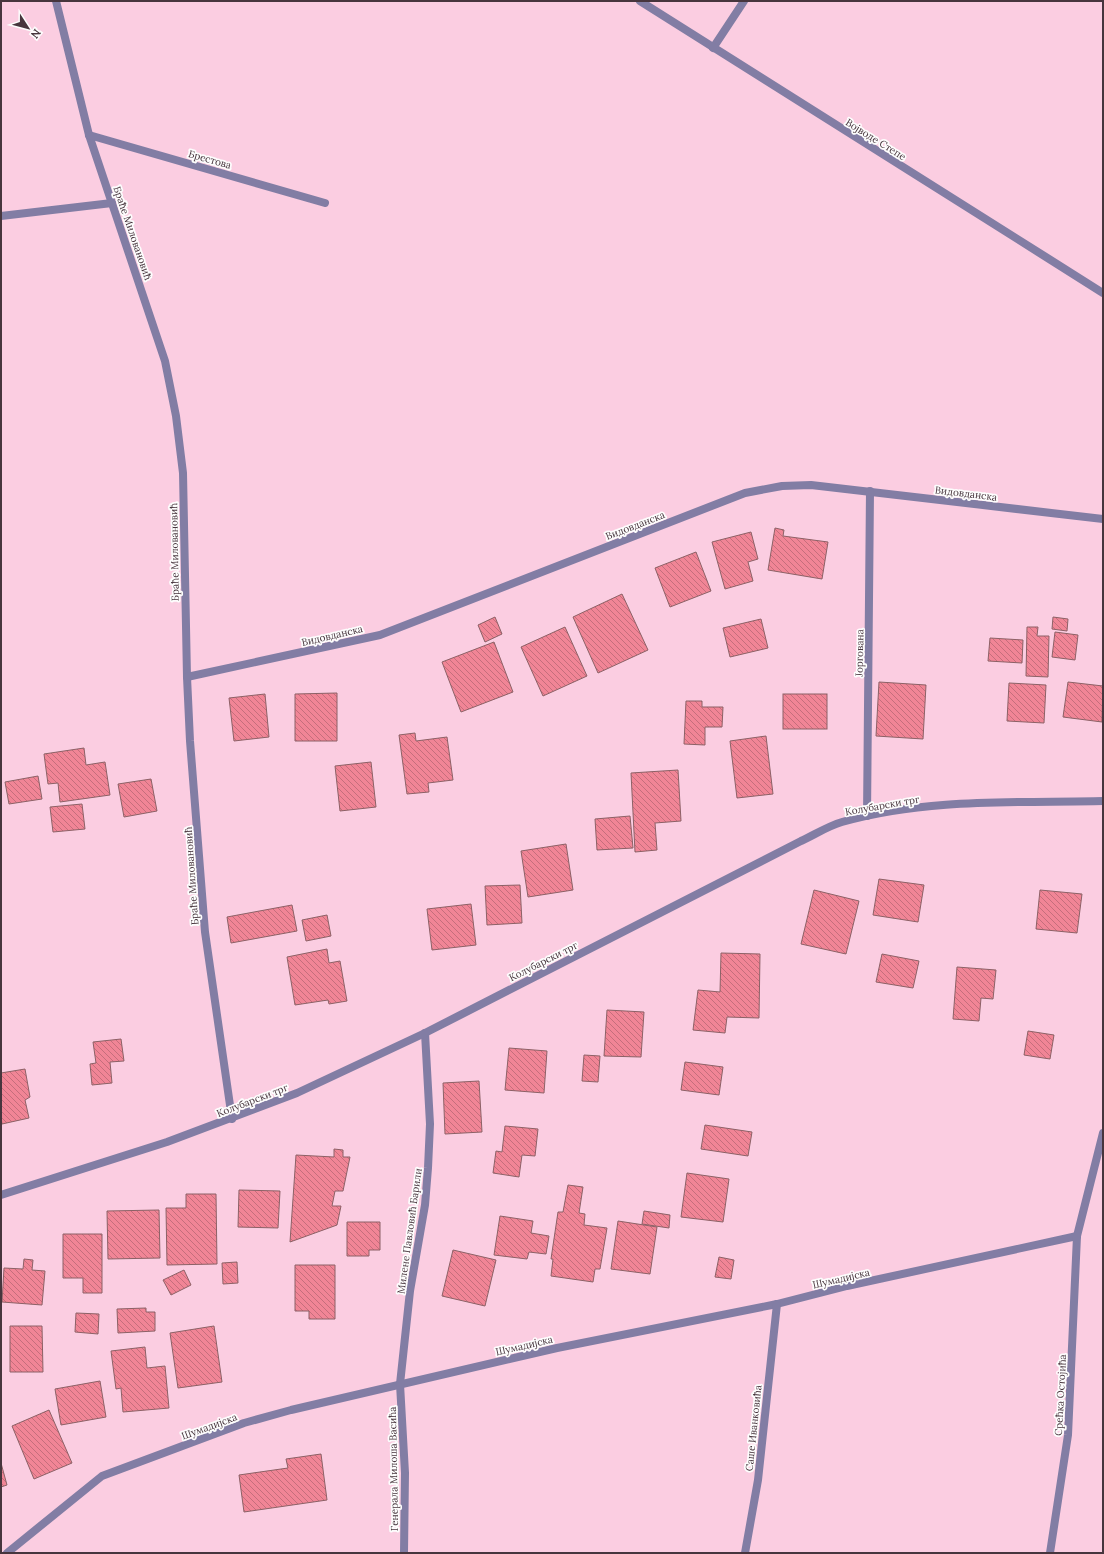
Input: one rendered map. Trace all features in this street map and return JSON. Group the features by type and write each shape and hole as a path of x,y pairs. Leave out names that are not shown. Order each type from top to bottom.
{"street":[{"name":"Браће Миловановић","path":"56,1 90,135 165,361 176,416 183,473 186,678 205,932 232,1119"},
{"name":"Војводе Степе","path":"640,1 1103,293"},
{"path":"713,48 744,1"},
{"name":"Брестова","path":"90,135 325,203"},
{"path":"1,216 112,203"},
{"name":"Видовданска","path":"186,678 380,635 745,493 782,486 811,484 1103,520"},
{"name":"Јоргована","path":"867,816 870,491"},
{"name":"Колубарски трг","path":"1,1195 167,1142 232,1119 297,1093 424,1033 800,841 841,822 913,808 973,804 1103,801"},
{"name":"Милене Павловић Барили","path":"400,1384 410,1291 425,1205 428,1168 430,1124 424,1033"},
{"name":"Срећка Остојића","path":"1050,1553 1068,1435 1077,1236 1103,1133"},
{"name":"Шумадијска","path":"7,1553 102,1476 244,1423 290,1410 557,1348 777,1304 847,1286 1077,1236"},
{"name":"Саше Иванковића","path":"745,1553 758,1480 777,1304"},
{"name":"Генерала Милоша Васића","path":"400,1384 405,1473 404,1553"}],"building":[{"path":"775,528 784,530 783,536 828,542 822,579 768,570"},
{"path":"751,532 758,559 748,562 753,581 725,589 712,542"},
{"path":"696,552 711,591 670,607 655,568"},
{"path":"622,594 648,650 598,673 573,617"},
{"path":"495,617 502,634 485,642 478,625"},
{"path":"1053,617 1068,619 1067,631 1052,629"},
{"path":"761,619 768,648 730,657 723,628"},
{"path":"565,627 587,676 543,696 521,647"},
{"path":"1027,627 1038,627 1037,636 1049,636 1048,677 1026,676"},
{"path":"1055,632 1078,635 1075,660 1052,657"},
{"path":"990,638 1023,640 1022,663 988,661"},
{"path":"494,642 513,692 461,712 442,662"},
{"path":"879,682 926,685 923,739 876,736"},
{"path":"1068,682 1103,686 1102,722 1063,717"},
{"path":"1009,683 1046,685 1044,723 1007,721"},
{"path":"337,693 337,741 295,741 295,694"},
{"path":"265,694 269,737 234,741 229,698"},
{"path":"783,694 827,694 827,729 783,729"},
{"path":"686,701 702,701 702,707 723,707 722,727 705,727 705,745 684,744"},
{"path":"415,733 416,741 447,737 453,780 428,783 429,792 407,794 399,735"},
{"path":"766,736 773,794 737,798 730,741"},
{"path":"84,748 86,765 105,762 110,795 60,802 58,783 48,784 44,754"},
{"path":"371,762 376,807 340,811 335,766"},
{"path":"678,770 681,821 655,823 657,850 635,852 631,773"},
{"path":"38,776 42,799 9,804 5,782"},
{"path":"151,779 157,811 124,817 118,784"},
{"path":"82,804 85,829 53,832 50,807"},
{"path":"630,816 633,848 597,850 595,819"},
{"path":"566,844 573,890 528,897 521,851"},
{"path":"879,879 924,885 918,922 873,915"},
{"path":"520,885 522,923 487,925 485,886"},
{"path":"814,890 859,901 846,954 801,944"},
{"path":"1040,890 1082,894 1077,933 1036,929"},
{"path":"471,904 476,945 432,950 427,909"},
{"path":"292,905 297,931 231,943 227,917"},
{"path":"327,915 331,936 306,941 302,920"},
{"path":"327,949 329,963 340,961 347,1001 329,1004 328,1000 295,1005 287,957"},
{"path":"721,953 760,954 759,1018 727,1017 725,1033 693,1030 698,990 720,992"},
{"path":"882,954 919,961 913,988 876,982"},
{"path":"957,967 996,970 993,999 981,998 979,1021 953,1019"},
{"path":"607,1010 644,1012 641,1057 604,1056"},
{"path":"1028,1031 1054,1035 1050,1059 1024,1055"},
{"path":"121,1039 124,1061 110,1062 112,1083 92,1085 90,1064 96,1063 93,1042"},
{"path":"509,1048 547,1051 544,1093 505,1090"},
{"path":"584,1055 600,1056 598,1082 582,1081"},
{"path":"685,1062 723,1067 719,1095 681,1090"},
{"path":"25,1069 30,1097 25,1100 29,1118 2,1124 1,1073"},
{"path":"479,1081 482,1132 445,1134 443,1083"},
{"path":"705,1125 752,1132 748,1156 701,1149"},
{"path":"505,1126 538,1129 535,1156 522,1155 519,1177 493,1173 496,1151 502,1152"},
{"path":"334,1149 343,1150 343,1157 350,1157 343,1191 335,1191 332,1206 341,1206 337,1225 290,1242 296,1155 334,1157"},
{"path":"687,1173 729,1179 723,1222 681,1217"},
{"path":"568,1185 583,1187 579,1213 585,1214 584,1225 607,1228 600,1269 595,1269 593,1282 551,1276 553,1259 551,1259 558,1212 563,1212"},
{"path":"239,1190 280,1191 278,1228 238,1227"},
{"path":"186,1194 216,1194 217,1264 167,1265 166,1208 186,1208"},
{"path":"159,1210 160,1258 108,1259 107,1211"},
{"path":"644,1211 670,1215 669,1228 642,1224"},
{"path":"500,1216 533,1221 531,1233 549,1236 546,1254 529,1252 527,1259 494,1255"},
{"path":"618,1221 657,1227 650,1274 611,1269"},
{"path":"347,1222 380,1222 380,1250 369,1250 369,1256 347,1256"},
{"path":"63,1234 102,1234 102,1293 83,1293 83,1278 63,1278"},
{"path":"453,1250 496,1260 485,1306 442,1296"},
{"path":"719,1257 734,1260 731,1279 715,1277"},
{"path":"24,1259 33,1260 32,1270 45,1271 42,1305 2,1302 4,1268 23,1269"},
{"path":"237,1262 238,1283 223,1284 222,1263"},
{"path":"295,1265 335,1265 335,1319 309,1319 309,1311 295,1311"},
{"path":"184,1270 191,1285 171,1295 163,1280"},
{"path":"146,1308 146,1312 155,1312 155,1331 118,1333 117,1309"},
{"path":"76,1313 99,1314 98,1334 75,1332"},
{"path":"10,1326 42,1326 43,1372 10,1372"},
{"path":"214,1326 222,1382 178,1388 170,1333"},
{"path":"145,1347 147,1368 165,1366 169,1408 123,1412 121,1388 116,1389 111,1351"},
{"path":"100,1381 106,1417 61,1425 55,1389"},
{"path":"49,1410 72,1463 34,1479 12,1426"},
{"path":"321,1454 327,1500 244,1512 239,1475 288,1468 286,1459"},
{"path":"1,1463 7,1485 1,1487"}]}
